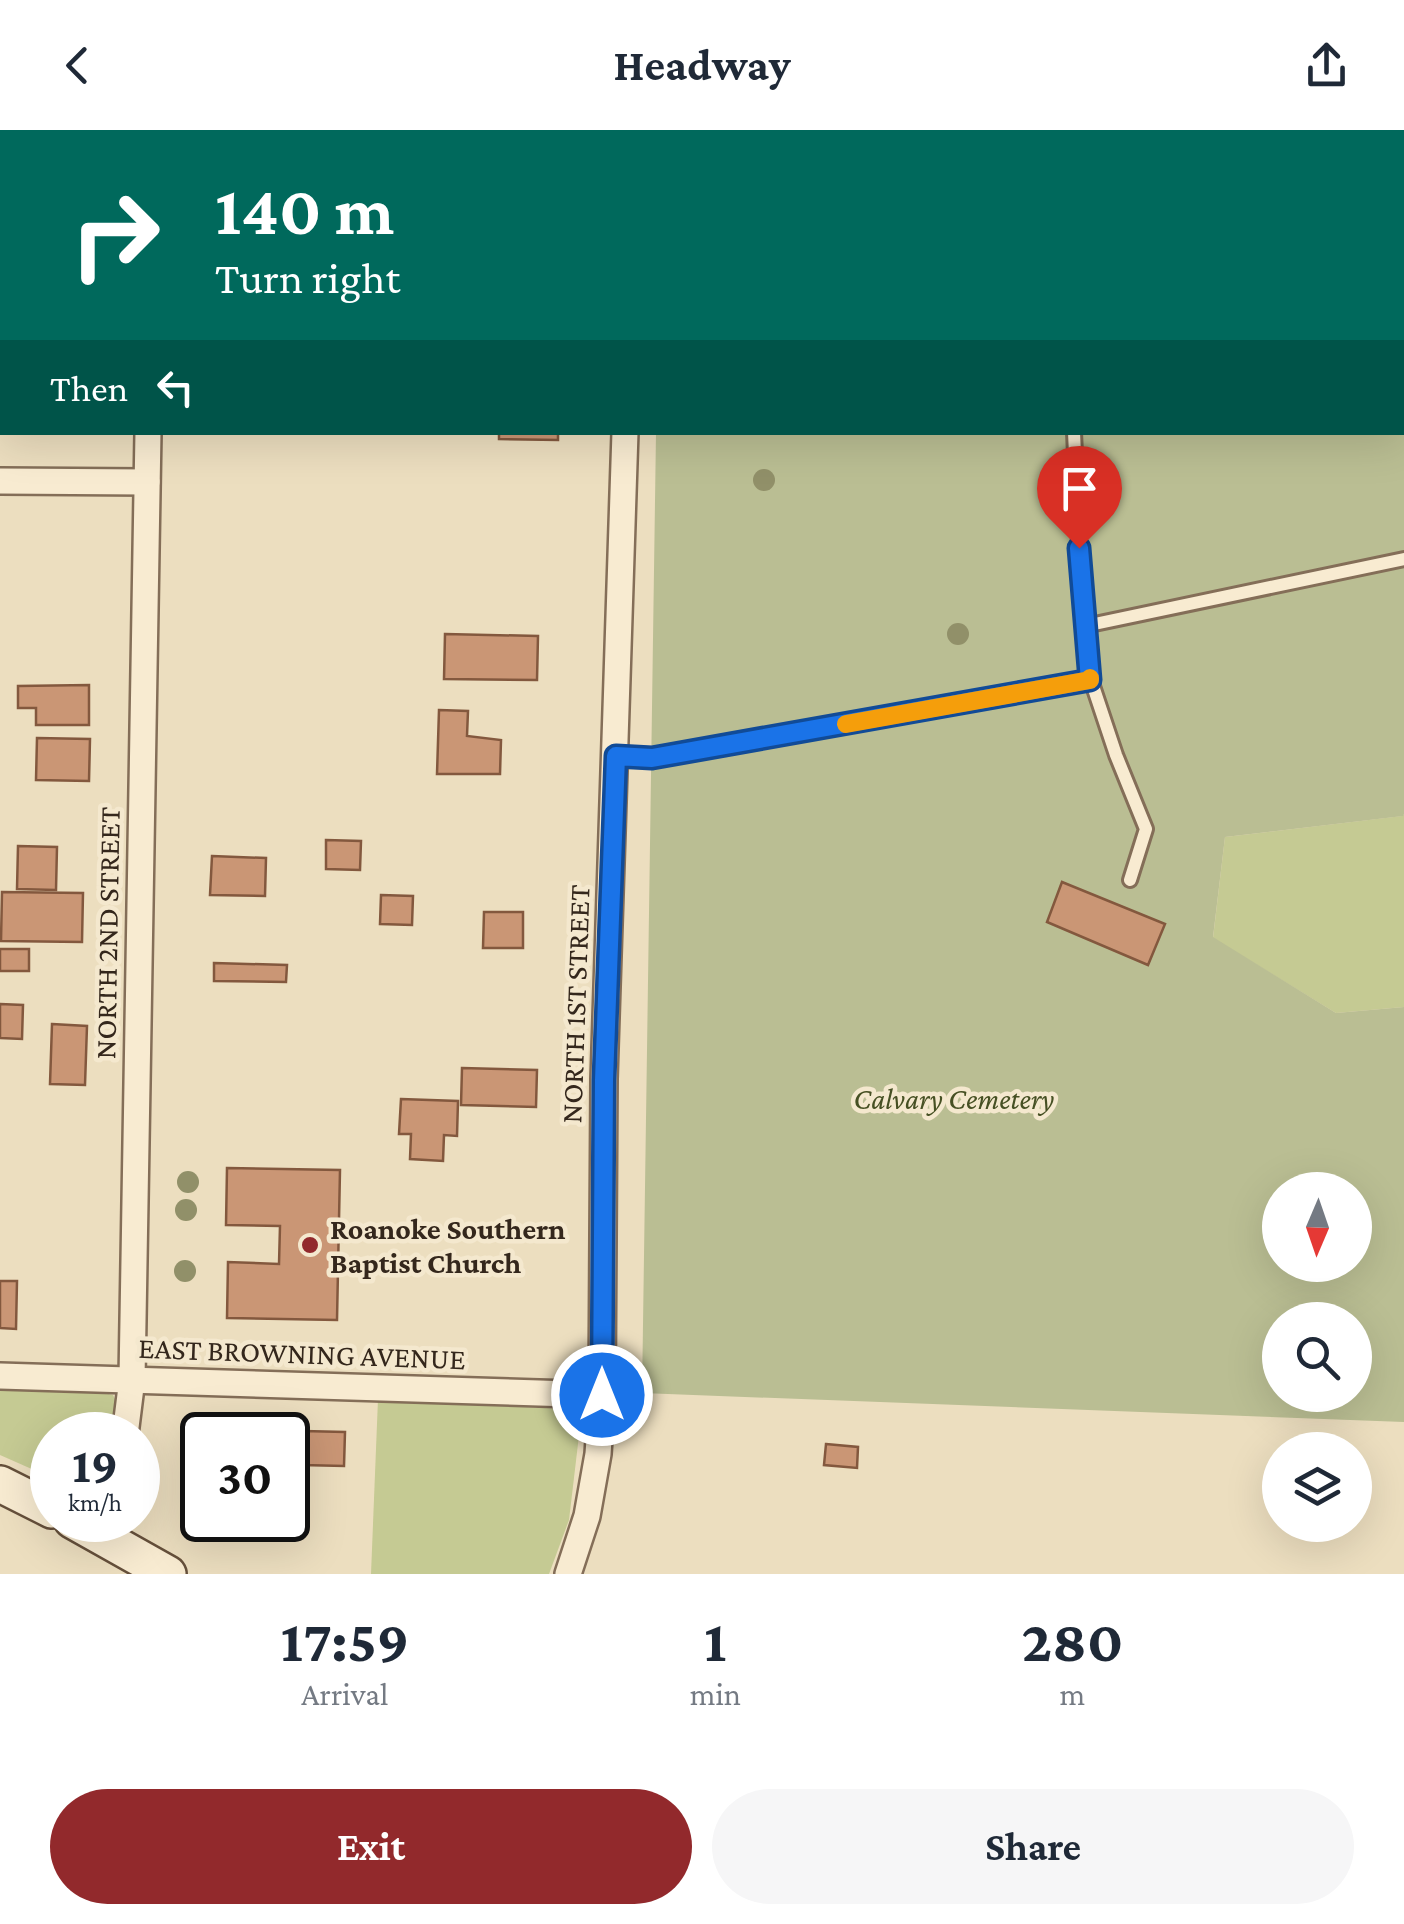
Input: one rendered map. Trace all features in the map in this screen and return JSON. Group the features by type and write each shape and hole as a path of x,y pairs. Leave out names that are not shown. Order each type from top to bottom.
{"street":[{"name":"NORTH 2ND STREET","path":"128,1412 132,1380 148,435"},
{"name":"NORTH 1ST STREET","path":"568,1574 590,1500 602,1395 604,1080 625,435"},
{"path":"0,481 147,482"},
{"name":"EAST BROWNING AVENUE","path":"0,1376 602,1395"},
{"path":"0,1484 30,1499"},
{"path":"118,1542 168,1574"}],"lane":[{"path":"1074,435 1090,680 1146,829 1130,880"},
{"path":"1085,626 1404,559"},
{"path":"616,756 652,758 1090,680"}],"green space":[{"name":"Calvary Cemetery","path":"656,435 1404,435 1404,814 1225,837 1213,937 1336,1013 1404,1007 1404,1422 642,1393"},
{"path":"1404,814 1404,1007 1336,1013 1213,938 1225,837"},
{"path":"0,1389 96,1391 113,1395 116,1401 115,1412 30,1412 30,1468 0,1455"},
{"path":"378,1399 582,1410 569,1520 549,1574 371,1574"}],"building":[{"path":"499,435 558,435 558,440 499,439"},
{"path":"445,634 538,636 537,680 444,679"},
{"path":"89,685 89,725 36,725 36,708 18,708 18,686"},
{"path":"439,710 468,711 467,736 501,740 500,774 437,774"},
{"path":"37,738 90,739 89,781 36,780"},
{"path":"326,840 361,841 360,870 326,869"},
{"path":"18,846 57,847 56,890 17,889"},
{"path":"212,856 266,858 265,896 210,895"},
{"path":"1062,882 1165,924 1148,965 1047,922"},
{"path":"2,892 83,893 82,942 1,941"},
{"path":"381,895 413,896 412,925 380,924"},
{"path":"484,912 523,912 523,948 483,948"},
{"path":"0,949 29,949 29,971 0,971"},
{"path":"214,963 287,965 286,982 214,981"},
{"path":"0,1004 23,1005 22,1039 0,1038"},
{"path":"52,1024 87,1026 85,1085 50,1084"},
{"path":"462,1068 537,1070 536,1107 461,1105"},
{"path":"401,1099 458,1101 457,1136 444,1135 443,1161 410,1159 411,1134 399,1134"},
{"path":"227,1168 340,1170 337,1320 227,1318 228,1262 279,1264 280,1226 226,1225"},
{"path":"0,1281 17,1281 16,1329 0,1328"},
{"path":"310,1431 345,1432 344,1466 310,1465"},
{"path":"826,1444 858,1447 857,1468 824,1465"}],"slow traffic":[{"path":"846,724 1090,678"}],"place":[{"name":"Roanoke Southern Baptist Church","path":"310,1245"}],"route":[{"path":"602,1395 604,1080 616,756 652,758 1090,680 1079,548"}]}
